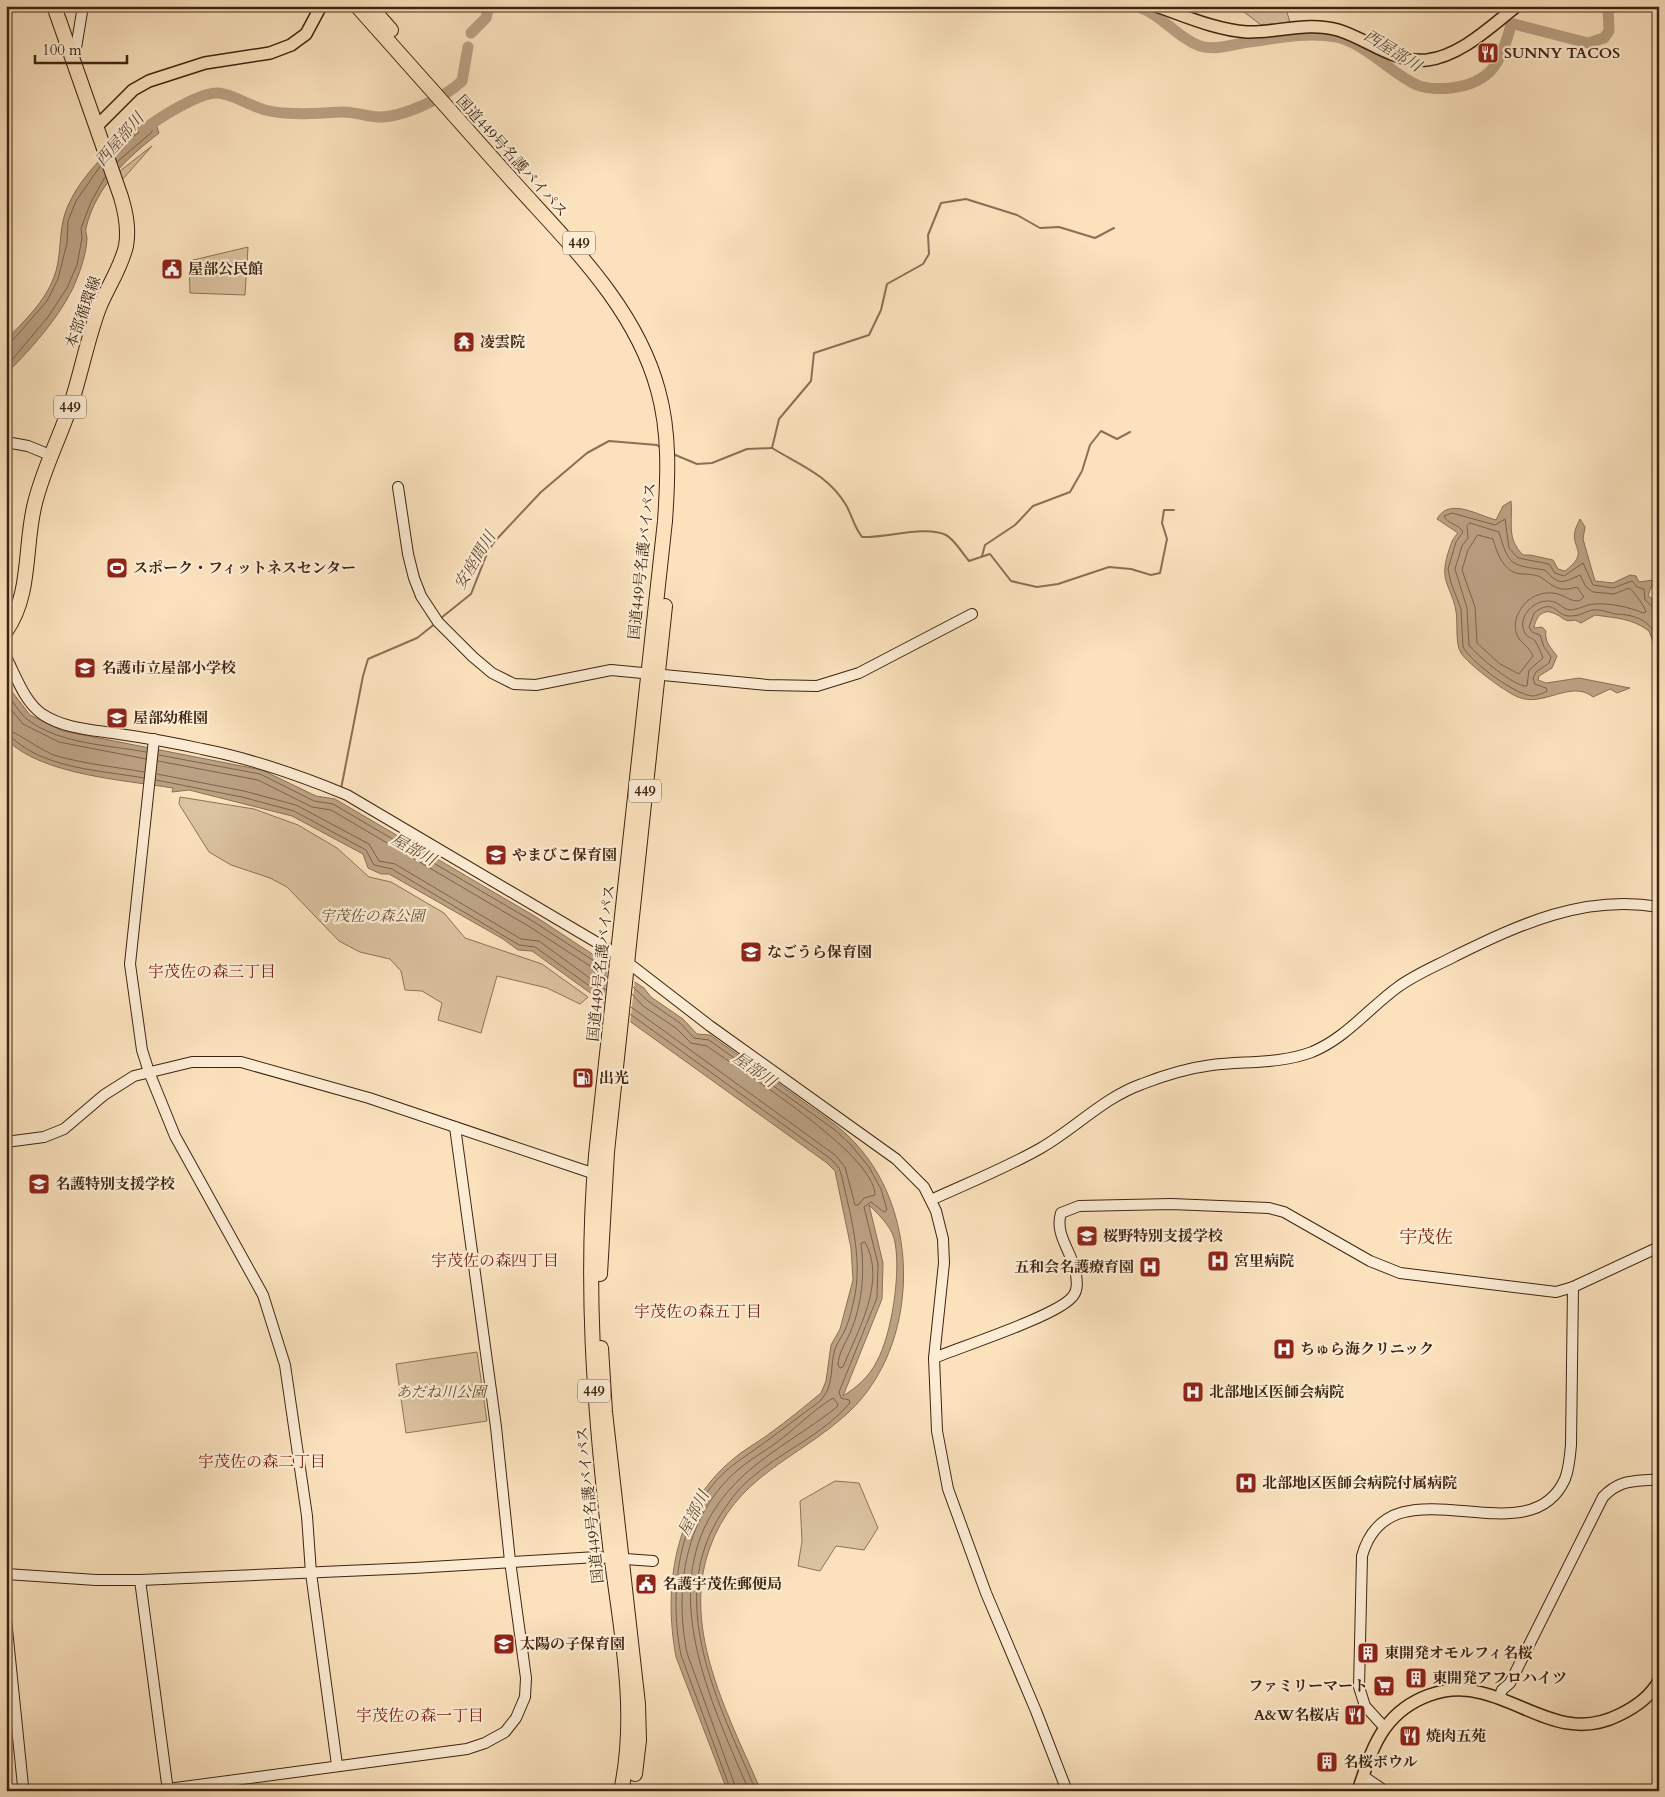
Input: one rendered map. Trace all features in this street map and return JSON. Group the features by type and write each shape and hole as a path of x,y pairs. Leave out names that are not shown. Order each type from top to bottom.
{"highway":[{"name":"本部循環線","path":"6,631 16,614 24,592 29,527 38,491 70,406 98,310 123,258 126,245 127,222 116,182 54,6"},
{"name":"国道449号名護バイパス","path":"357,6 419,68"},
{"name":"国道449号名護バイパス","path":"370,6 419,68 602,283 632,327 655,368 665,428 671,493 591,1250 593,1370 639,1725 637,1759 631,1791"},
{"name":"国道449号名護バイパス","path":"617,1559 629,1705 627,1757 621,1791"}],"main road":[{"path":"97,126 133,90 149,81 205,63 270,53 291,45 306,34 321,6"},
{"path":"1156,6 1228,29 1253,32 1306,26 1330,28 1400,58 1419,60 1440,57 1454,52 1517,6"},
{"path":"1358,1791 1385,1728 1404,1708 1438,1692 1465,1690 1499,1698 1528,1712 1564,1723 1592,1724 1614,1718 1630,1710 1652,1692 1659,1681"}],"street":[{"path":"71,57 76,48 84,6"},
{"path":"62,32 72,34 80,26"},
{"path":"6,442 28,446 50,455"},
{"path":"398,487 408,554 421,596 438,622 492,673 514,684 536,686 598,671 653,673 768,685 817,686 859,673 972,614"},
{"path":"6,657 27,698 41,714 52,720 69,726 267,764 318,781 347,795 622,964 896,1159 913,1174 931,1200 940,1225 944,1263 934,1358 937,1430 948,1489 986,1593 1036,1711 1066,1791"},
{"path":"154,742 147,788 130,964 142,1050 148,1072 175,1136 263,1295 285,1365 307,1516 311,1573 337,1766"},
{"path":"931,1200 1041,1148 1108,1100 1141,1084 1210,1065 1281,1060 1312,1052 1340,1037 1373,1006 1403,984 1481,943 1526,924 1584,906 1604,903 1659,907"},
{"path":"6,1142 44,1137 64,1129 122,1082 148,1072 192,1062 245,1063 369,1098 600,1176"},
{"path":"140,1580 168,1790 467,1749 485,1743 505,1732 516,1718 525,1697 526,1678 510,1561 496,1427 456,1127"},
{"path":"934,1358 1046,1314 1067,1303 1075,1295 1077,1286 1076,1272 1058,1222 1061,1213 1079,1206 1171,1204 1269,1208 1284,1212 1370,1261 1400,1273 1556,1292 1573,1288 1658,1248"},
{"path":"1385,1728 1365,1706 1361,1697 1358,1677 1362,1556 1364,1548 1375,1528 1395,1514 1420,1509 1513,1513 1534,1508 1547,1501 1557,1491 1568,1468 1571,1445 1573,1288"},
{"path":"1499,1698 1502,1690 1510,1683 1603,1497 1613,1486 1659,1479"},
{"path":"6,1574 96,1580 140,1580 311,1573 597,1557 653,1561"},
{"path":"6,1619 23,1786"},
{"path":"1363,1776 1385,1791"}],"green space":[{"path":"1236,6 1285,6 1290,22 1261,25"},
{"path":"152,146 122,180 120,171"},
{"path":"248,247 245,295 190,293 189,261"},
{"name":"宇茂佐の森公園","path":"180,797 254,809 298,825 337,848 369,877 391,882 444,913 465,938 542,964 588,997 580,1004 547,988 497,976 481,1033 438,1020 442,1003 422,991 405,990 401,971 390,959 360,952 339,941 287,887 270,878 231,865 209,852 179,804"},
{"name":"あだね川公園","path":"477,1352 487,1421 406,1433 396,1364"},
{"path":"835,1481 859,1483 878,1528 864,1550 836,1546 820,1571 798,1566 802,1541 800,1501"}],"water":[{"path":"154,118 159,133 124,163 97,199 86,228 87,239 82,265 66,301 42,334 6,374 6,340 33,311 50,286 58,263 63,221 76,191 86,176 112,148"},
{"path":"1511,501 1512,536 1523,555 1553,560 1558,569 1565,571 1577,559 1578,551 1574,537 1580,519 1585,527 1583,539 1595,581 1613,583 1630,575 1636,576 1639,582 1659,581 1659,586 1651,587 1648,596 1659,603 1659,657 1649,631 1636,623 1623,619 1595,615 1581,623 1575,620 1565,620 1556,614 1546,612 1540,615 1534,628 1542,627 1546,631 1547,641 1557,656 1552,668 1539,676 1538,680 1546,683 1579,678 1630,688 1617,693 1610,689 1593,697 1584,692 1576,691 1537,699 1527,699 1518,697 1496,684 1471,664 1461,653 1457,639 1456,611 1445,577 1446,563 1451,544 1458,533 1437,519 1442,513 1456,508 1496,520 1503,506"},
{"name":"屋部川","path":"6,684 30,715 63,731 262,770 316,796 335,799 536,917 644,988 651,997 683,1019 697,1034 710,1035 837,1126 856,1144 877,1173 892,1206 901,1242 904,1279 900,1316 889,1352 872,1384 849,1412 829,1429 769,1471 751,1486 735,1504 720,1525 709,1550 702,1581 701,1612 705,1643 713,1674 761,1791 727,1790 676,1657 672,1630 671,1603 673,1577 677,1550 685,1525 697,1501 712,1479 736,1456 776,1429 821,1393 826,1381 831,1345 840,1329 853,1280 851,1248 835,1171 827,1163 532,951 518,950 503,939 389,874 381,874 368,868 363,854 292,816 189,790 172,792 173,788 84,774 61,768 40,761 21,751 6,739","holes":["869,1205 887,1224 894,1238 897,1266 894,1301 887,1335 877,1361 862,1381 843,1396 882,1299 883,1263"]}],"pier":[{"path":"608,961 635,979 630,1024 604,1005"}],"waterway":[{"name":"西屋部川","path":"471,33 486,18 489,6"},
{"name":"西屋部川","path":"1136,6 1154,14 1184,38 1206,47 1219,47 1292,36 1336,37 1358,46 1417,85 1438,89 1465,85 1485,76 1498,60 1511,25 1514,24 1588,43 1604,38 1609,31 1608,6"},
{"name":"西屋部川","path":"144,130 190,101 218,93 265,110 284,113 346,112 379,117 400,114 434,100 462,81 468,47"},
{"path":"772,448 779,419 811,381 814,353 869,335 881,310 887,284 923,264 929,254 928,235 941,203 966,199 1017,215 1040,228 1059,227 1095,238 1114,228"},
{"path":"982,556 985,545 1015,525 1033,506 1070,492 1082,471 1090,445 1101,431 1117,439 1130,432"},
{"name":"安座間川","path":"441,618 471,594 488,551 495,541 541,492 587,453 609,441 657,445 661,448"},
{"path":"772,448 813,472 831,486 846,505 862,537 928,531 938,532 952,540 969,561 990,554 1011,581 1037,587 1058,584 1109,567 1131,569 1151,575 1160,573 1167,539 1162,523 1164,510 1174,510"},
{"name":"安座間川","path":"673,454 697,464 712,463 747,449 772,448"},
{"name":"安座間川","path":"341,789 368,659 417,638 436,623"}],"place":[{"name":"SUNNY TACOS","path":"1488,53"},
{"name":"屋部公民館","path":"172,269"},
{"name":"凌雲院","path":"464,342"},
{"name":"スポーク・フィットネスセンター","path":"117,568"},
{"name":"名護市立屋部小学校","path":"85,668"},
{"name":"屋部幼稚園","path":"117,718"},
{"name":"やまびこ保育園","path":"496,855"},
{"name":"なごうら保育園","path":"751,952"},
{"name":"出光","path":"583,1078"},
{"name":"名護特別支援学校","path":"39,1184"},
{"name":"桜野特別支援学校","path":"1087,1236"},
{"name":"宮里病院","path":"1218,1261"},
{"name":"五和会名護療育園","path":"1150,1267"},
{"name":"ちゅら海クリニック","path":"1284,1349"},
{"name":"北部地区医師会病院","path":"1193,1392"},
{"name":"北部地区医師会病院付属病院","path":"1246,1483"},
{"name":"名護宇茂佐郵便局","path":"646,1584"},
{"name":"太陽の子保育園","path":"504,1644"},
{"name":"東開発オモルフィ名桜","path":"1368,1653"},
{"name":"東開発アフロハイツ","path":"1416,1678"},
{"name":"ファミリーマート","path":"1384,1686"},
{"name":"A&W名桜店","path":"1355,1715"},
{"name":"焼肉五苑","path":"1410,1736"},
{"name":"名桜ボウル","path":"1327,1762"}],"district":[{"name":"宇茂佐の森三丁目","path":"212,971"},
{"name":"宇茂佐","path":"1426,1237"},
{"name":"宇茂佐の森四丁目","path":"495,1260"},
{"name":"宇茂佐の森五丁目","path":"698,1311"},
{"name":"宇茂佐の森二丁目","path":"262,1461"},
{"name":"宇茂佐の森一丁目","path":"420,1715"}]}
